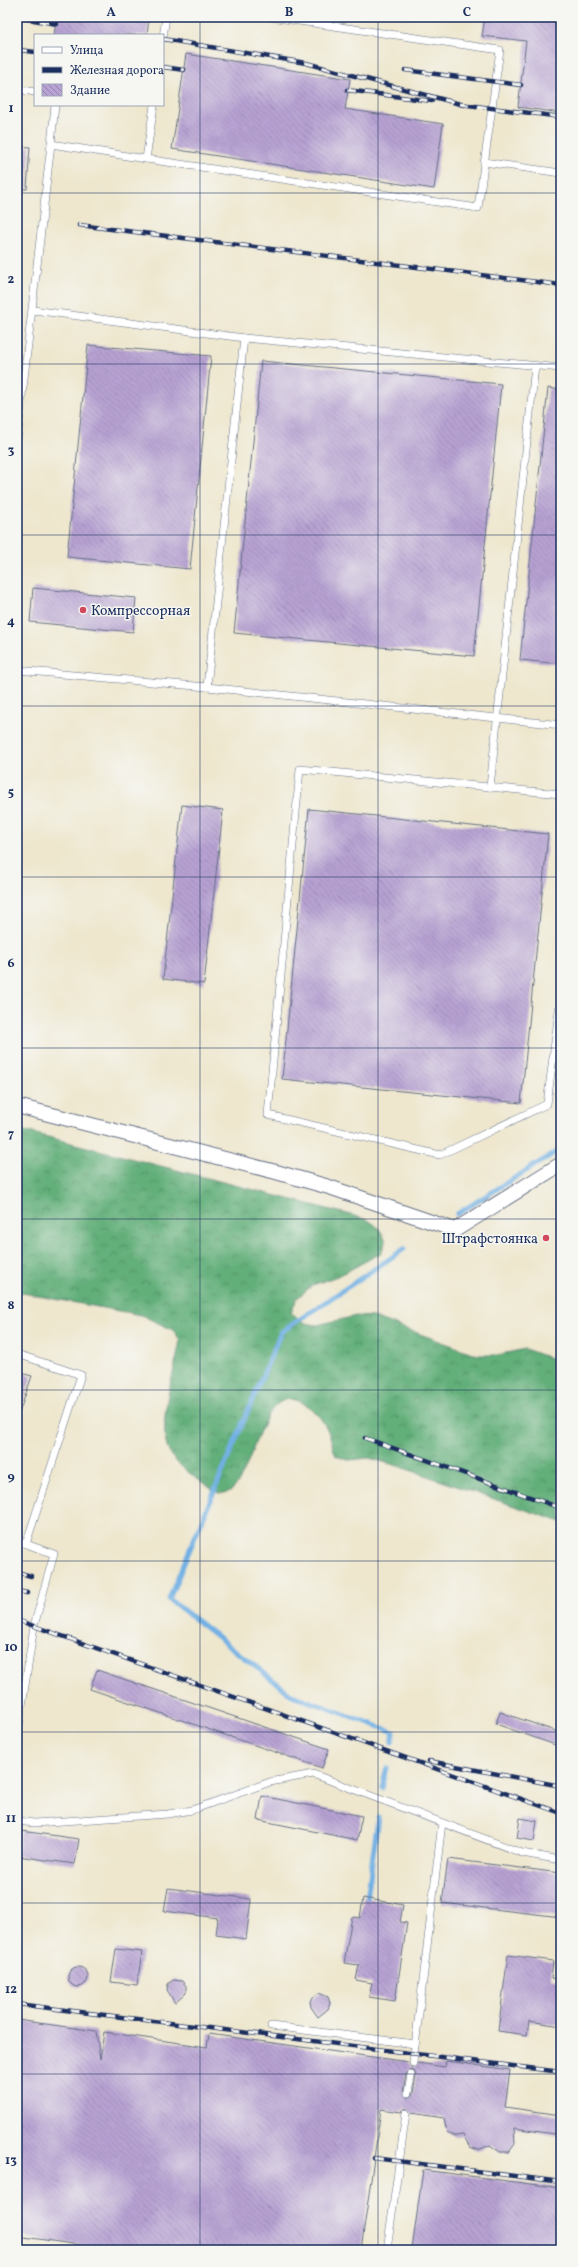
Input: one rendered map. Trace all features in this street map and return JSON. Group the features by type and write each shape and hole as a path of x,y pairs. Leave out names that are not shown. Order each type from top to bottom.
{"street":[{"path":"17,1106 276,1172 329,1187 455,1230 561,1164"}],"lane":[{"path":"163,34 166,17"},
{"path":"51,144 478,208 500,50 271,17"},
{"path":"17,89 34,92"},
{"path":"17,439 20,382 33,310 55,106"},
{"path":"146,159 154,106"},
{"path":"484,162 561,173"},
{"path":"33,310 244,338 561,368"},
{"path":"207,687 244,338"},
{"path":"490,787 536,366"},
{"path":"17,670 207,687 561,725"},
{"path":"561,794 300,769 268,1115 440,1155 547,1104 561,995"},
{"path":"17,1354 81,1375 26,1544"},
{"path":"17,1541 54,1554 34,1626 20,1689 17,1739"},
{"path":"17,1821 34,1823 168,1814 192,1810 270,1782 313,1774 522,1853 561,1860"},
{"path":"413,2063 442,1823"},
{"path":"271,2026 416,2044"},
{"path":"408,2093 411,2075"},
{"path":"387,2250 406,2112"}],"green space":[{"path":"17,1129 351,1215 373,1223 380,1230 386,1241 381,1253 340,1275 313,1285 297,1298 291,1313 305,1323 317,1325 356,1316 373,1317 478,1355 497,1355 525,1349 561,1362 561,1522 398,1466 369,1458 348,1460 336,1456 328,1430 318,1415 312,1409 300,1402 287,1400 276,1405 267,1417 240,1480 232,1490 220,1494 201,1481 178,1464 170,1454 166,1442 165,1413 180,1340 173,1330 141,1315 17,1292"}],"building":[{"path":"57,17 149,17 147,34 54,34"},
{"path":"485,17 561,17 561,113 518,107 526,41 482,36"},
{"path":"186,54 350,79 345,109 443,124 434,189 172,149"},
{"path":"17,146 30,147 27,189 17,189"},
{"path":"88,345 211,356 190,569 67,557"},
{"path":"261,361 501,384 474,656 234,633"},
{"path":"548,388 561,390 561,664 520,660"},
{"name":"Компрессорная","path":"33,588 136,598 133,632 30,622"},
{"path":"182,805 223,810 204,984 163,979"},
{"path":"309,809 548,834 521,1103 282,1079"},
{"path":"17,1372 32,1376 19,1413 17,1413"},
{"path":"97,1670 329,1749 322,1768 90,1689"},
{"path":"500,1712 561,1733 561,1747 496,1724"},
{"path":"262,1796 362,1816 357,1840 258,1820"},
{"path":"520,1818 537,1821 534,1841 517,1838"},
{"path":"21,1831 79,1839 75,1864 17,1856"},
{"path":"448,1859 561,1873 561,1917 442,1903"},
{"path":"168,1888 251,1899 246,1939 216,1935 218,1918 164,1911"},
{"path":"363,1898 403,1905 400,1922 407,1923 395,2001 369,1997 372,1983 356,1980 359,1965 344,1963 352,1917 360,1918"},
{"path":"116,1949 142,1952 137,1985 111,1982"},
{"path":"508,1955 553,1961 551,1978 561,1980 561,2026 529,2021 527,2035 498,2031"},
{"path":"78,1967 85,1970 88,1977 85,1984 78,1987 71,1984 68,1977 71,1970"},
{"path":"173,1980 182,1981 186,1986 186,1993 175,2003 167,1990 168,1984"},
{"path":"319,1993 328,1997 330,2003 328,2009 318,2017 311,2007 310,2001"},
{"path":"17,2020 96,2031 100,2059 104,2032 207,2047 209,2034 408,2062 412,2068 418,2063 445,2067 446,2061 510,2070 505,2107 561,2115 561,2135 514,2128 515,2144 509,2152 500,2152 490,2145 478,2150 470,2147 463,2135 455,2136 447,2132 444,2118 411,2113 406,2108 401,2112 381,2109 361,2250 115,2250 17,2236","holes":["410,2070 414,2071 416,2076 413,2094 408,2098 403,2092 406,2074"]},
{"path":"423,2170 561,2188 556,2222 561,2220 561,2250 412,2250"}],"waterway":[{"path":"457,1214 561,1149"},
{"path":"392,1742 394,1732 292,1695 169,1599 281,1332 404,1249"},
{"path":"382,1788 387,1768"},
{"path":"367,1899 378,1817"}],"railway":[{"path":"22,18 57,24"},
{"path":"164,39 306,63 464,105"},
{"path":"19,50 34,52"},
{"path":"164,67 184,70"},
{"path":"405,70 521,85"},
{"path":"347,90 432,101"},
{"path":"460,104 561,117"},
{"path":"79,225 561,285"},
{"path":"365,1438 561,1508"},
{"path":"17,1572 31,1576"},
{"path":"17,1591 27,1593"},
{"path":"17,1620 561,1813"},
{"path":"429,1761 561,1786"},
{"path":"17,2004 561,2072"},
{"path":"374,2158 561,2182"}],"place":[{"name":"Компрессорная","path":"83,610"},
{"name":"Штрафстоянка","path":"546,1238"}]}
